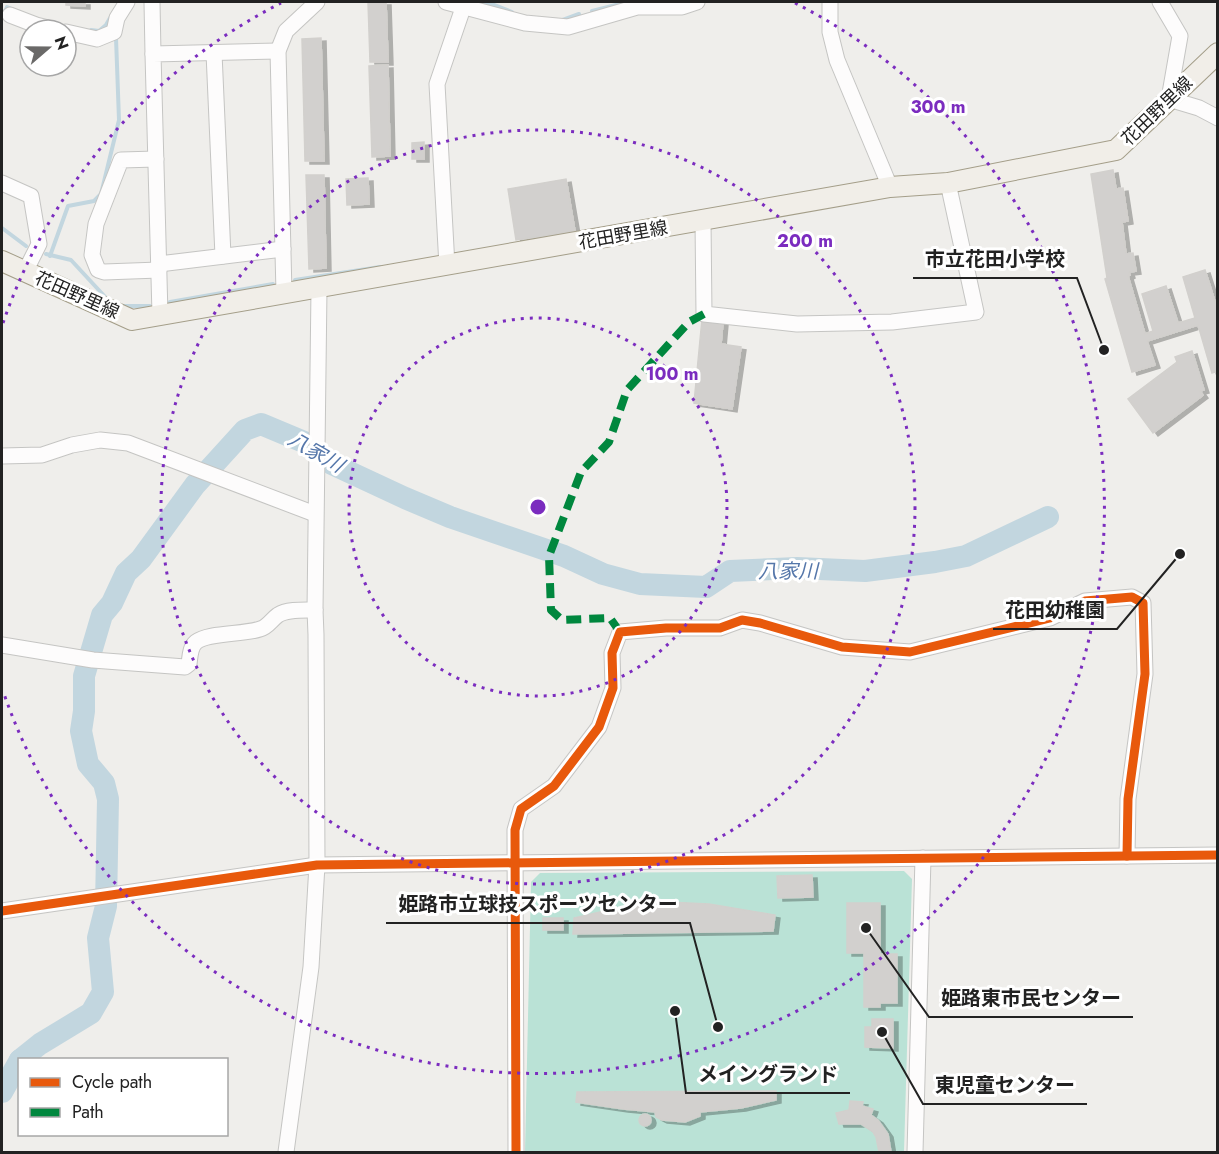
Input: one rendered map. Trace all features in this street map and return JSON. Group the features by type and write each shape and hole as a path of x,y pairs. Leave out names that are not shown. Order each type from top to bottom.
{"main road":[{"name":"花田野里線","path":"2,261 132,320 890,187 948,183 1116,150 1218,53"}],"street":[{"path":"78,35 97,39 114,32 117,18 127,2"},
{"path":"152,2 160,315"},
{"path":"284,293 278,51 286,31 317,2"},
{"path":"446,2 475,6 525,23 568,27 637,7 682,7 697,2"},
{"path":"830,2 830,32 837,60 890,187"},
{"path":"1160,2 1180,36 1169,99 1199,108 1218,118"},
{"path":"447,266 438,84 475,6"},
{"path":"10,15 18,18"},
{"path":"153,54 278,51"},
{"path":"214,53 223,256"},
{"path":"156,159 121,160 96,224 93,255 98,270 104,272 159,267 283,249"},
{"path":"2,183 31,196 39,244 25,272"},
{"path":"703,221 704,314 798,324 892,322 976,312 948,183"},
{"path":"286,1152 311,966 317,865 315,514 319,289"},
{"path":"2,456 42,455 72,445 100,440 128,443 315,514"},
{"path":"516,1152 515,830 521,809 554,786 599,727 613,688 612,653 620,632 666,628 720,628 742,620 842,647 910,652 1050,618 1085,601 1132,597 1143,603 1144,674 1128,799 1127,856"},
{"path":"2,645 93,660 185,667 189,664 191,650 195,643 205,638 260,629 286,612 315,610"},
{"path":"2,911 317,865 1218,855"},
{"path":"915,1152 922,858"}],"green space":[{"path":"904,871 912,879 904,1152 525,1152 531,882 540,873"}],"building":[{"path":"66,2 85,2 85,6 66,5"},
{"path":"368,2 386,2 388,62 370,62"},
{"path":"321,38 324,161 305,161 302,39"},
{"path":"388,65 390,156 372,157 369,66"},
{"path":"424,142 424,159 412,159 412,143"},
{"path":"1113,170 1116,189 1123,188 1128,221 1122,222 1126,254 1133,253 1136,271 1129,272 1128,276 1145,334 1153,331 1142,294 1166,286 1178,323 1195,318 1183,277 1205,270 1218,311 1218,371 1212,373 1198,325 1147,341 1155,365 1132,372 1105,279 1107,278 1091,174"},
{"path":"306,175 324,175 326,268 309,269"},
{"path":"368,178 369,204 347,205 346,179"},
{"path":"566,179 575,231 516,240 508,189"},
{"path":"702,319 723,322 721,344 741,347 732,409 694,403"},
{"path":"1192,351 1204,390 1200,391 1203,395 1153,433 1128,399 1177,362 1175,357"},
{"path":"812,875 813,897 778,898 777,876"},
{"path":"666,902 709,904 775,915 773,931 573,934 574,918 613,909"},
{"path":"847,903 880,903 880,954 897,954 897,1003 880,1003 880,1007 864,1007 864,953 847,953"},
{"path":"543,918 563,918 563,930 543,930"},
{"path":"872,1019 893,1019 893,1048 865,1047 865,1027 872,1027"},
{"path":"776,1091 776,1100 741,1108 700,1112 700,1116 685,1122 662,1120 656,1117 655,1112 576,1102 577,1092"},
{"path":"850,1101 863,1102 862,1106 873,1109 871,1115 878,1120 888,1134 891,1152 879,1152 873,1132 861,1124 839,1124 836,1113 849,1110"},
{"path":"645,1114 651,1120 645,1126 639,1120"}],"waterway":[{"path":"477,2 492,4 512,12"},
{"path":"592,11 624,3"},
{"path":"2,11 5,12 7,7 12,9"},
{"path":"560,21 579,14"},
{"path":"91,30 99,31 110,18"},
{"path":"50,256 68,206 94,201 101,194 119,120 116,38"},
{"path":"2,228 26,246"},
{"path":"46,254 71,260 108,300"},
{"path":"295,280 380,267"},
{"path":"170,302 273,284"},
{"path":"123,306 150,306"},
{"name":"八家川","path":"22,1058 40,1044 91,1013 103,992 98,938 106,906 108,799 104,783 88,764 81,731 84,711 84,676 102,615 112,603 126,573 141,559 195,485 245,430 261,424 304,442 332,464 450,517 564,556 603,574 640,584 706,587 730,571 797,568 865,571 935,562 966,556 1048,517"},
{"name":"八家川","path":"2,1092 18,1064"}],"marked path":[{"path":"620,632 610,618 562,620 551,610 549,556 581,472 609,442 627,390 689,322 704,314"}],"cycle path":[{"path":"516,1152 515,830 521,809 554,786 599,727 613,688 612,653 620,632 666,628 720,628 742,620 842,647 910,652 1050,618 1085,601 1132,597 1143,603 1145,674 1128,799 1127,856"},
{"path":"2,911 317,865 1218,855"}],"place":[{"name":"市立花田小学校","path":"1104,350"},
{"name":"花田幼稚園","path":"1180,554"},
{"name":"姫路東市民センター","path":"866,928"},
{"name":"メイングランド","path":"675,1011"},
{"name":"姫路市立球技スポーツセンター","path":"718,1027"},
{"name":"東児童センター","path":"882,1032"}]}
